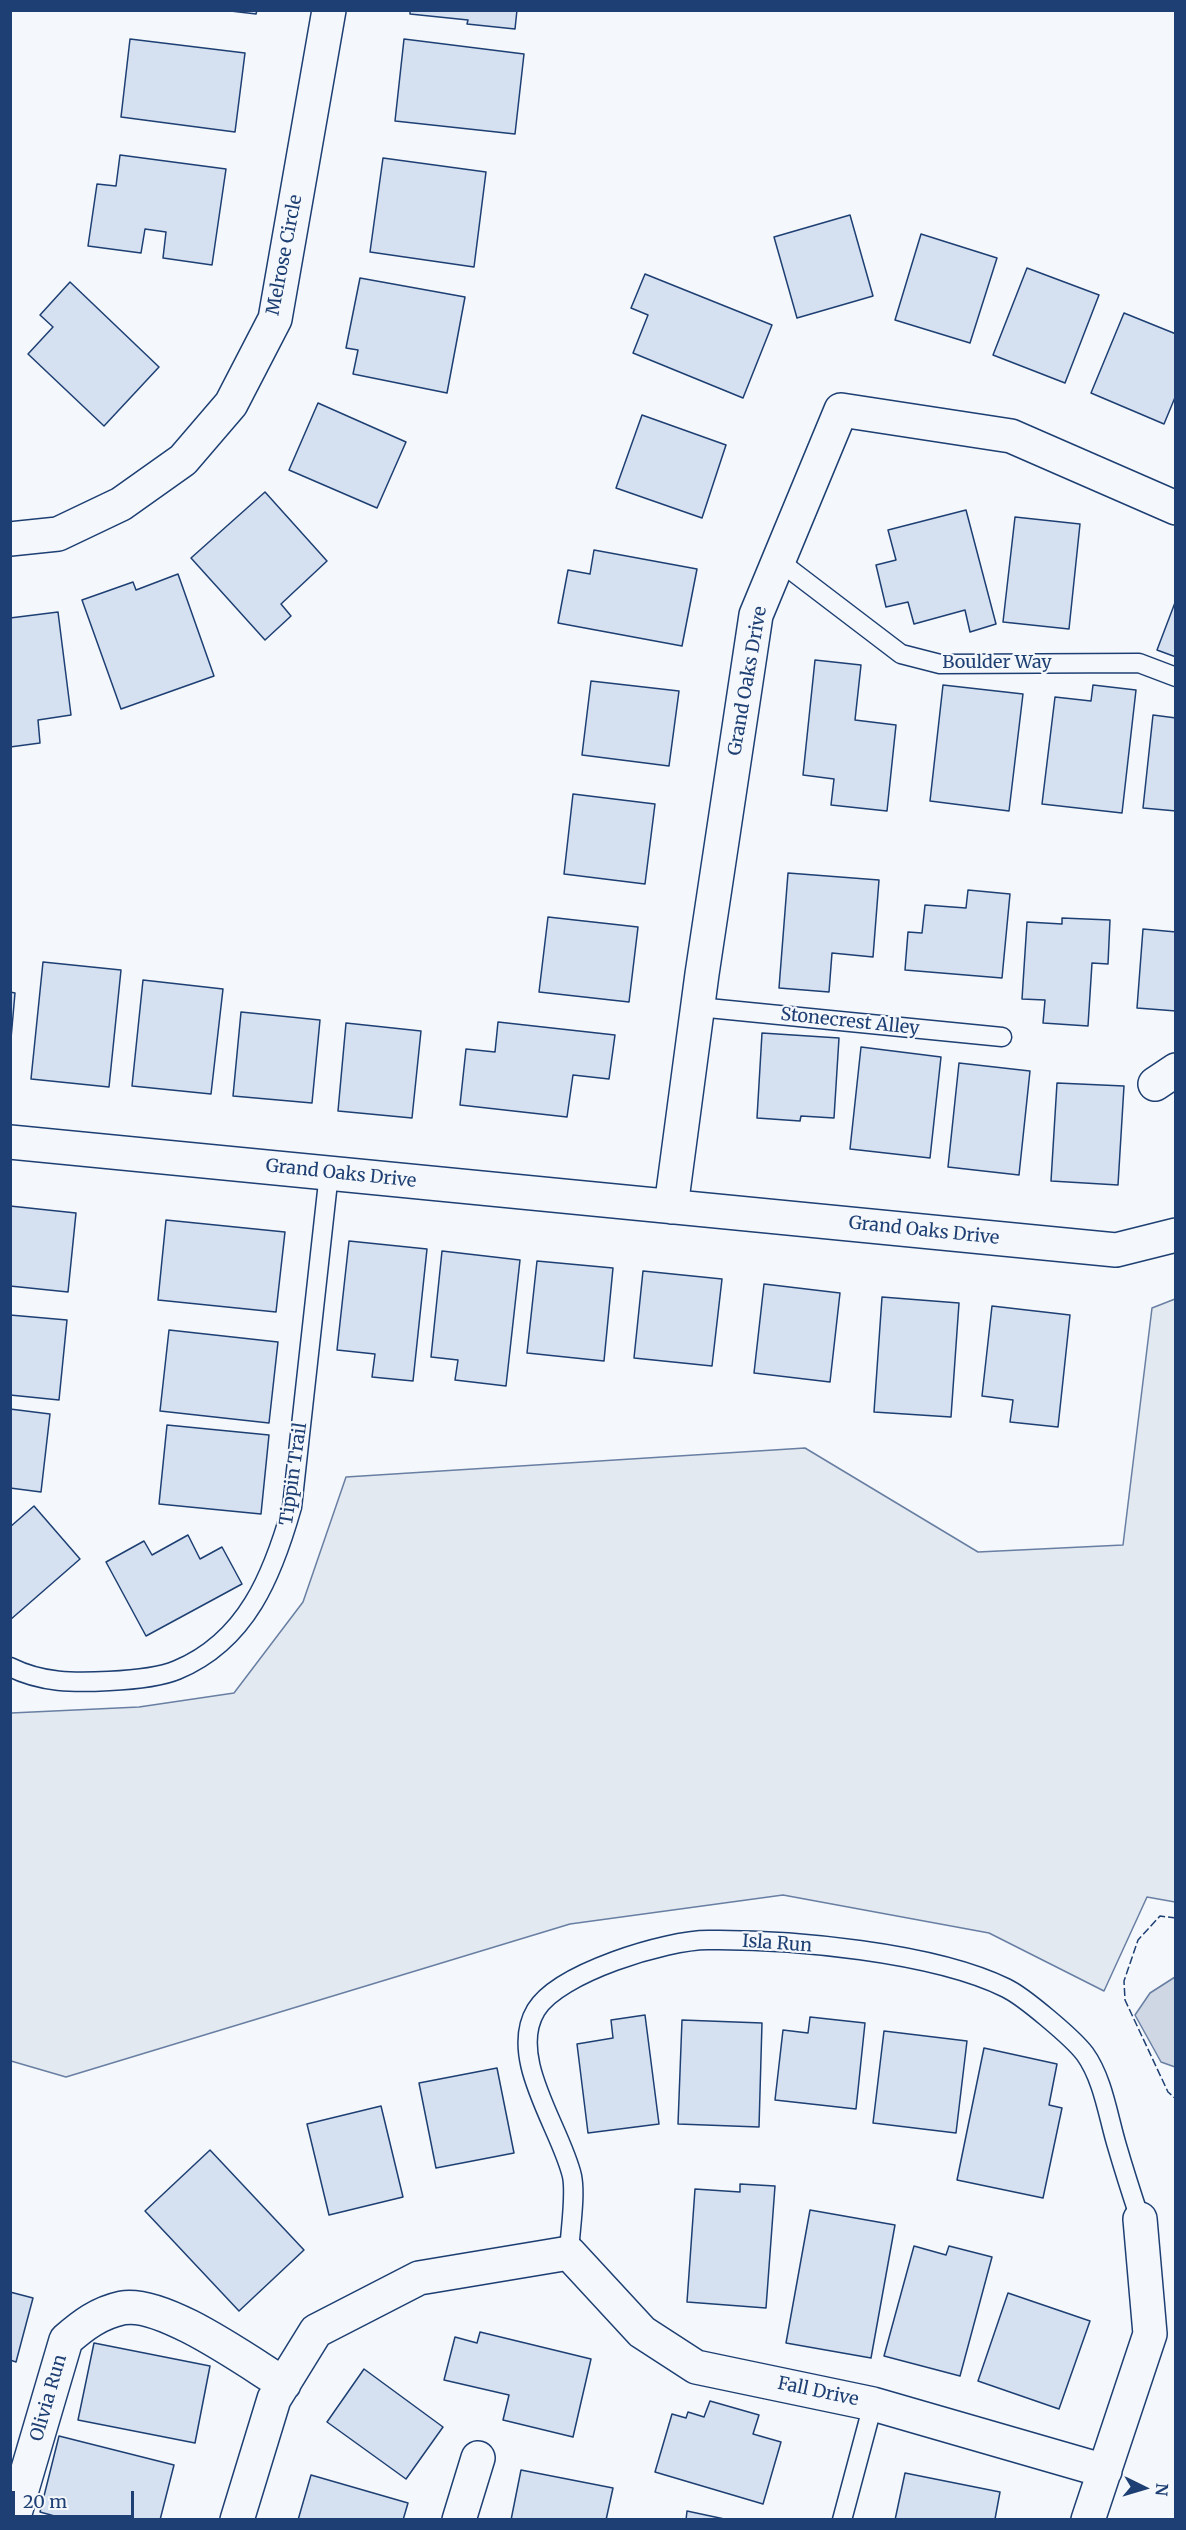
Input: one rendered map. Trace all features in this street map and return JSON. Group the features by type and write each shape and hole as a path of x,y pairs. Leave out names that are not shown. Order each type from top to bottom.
{"street":[{"name":"Melrose Circle","path":"10,539 58,534 122,504 183,460 231,404 275,318 329,10"},
{"name":"Grand Oaks Drive","path":"671,1207 756,615 841,410 1011,436 1176,508"},
{"name":"Grand Oaks Drive","path":"10,1142 1116,1250 1176,1235"},
{"path":"1088,2520 1150,2334 1140,2219"},
{"path":"237,2520 274,2399 316,2331 418,2278 569,2253"},
{"name":"Fall Drive","path":"569,2253 642,2332 696,2367 873,2404 1105,2471"},
{"name":"Olivia Run","path":"13,2520 66,2340 88,2321 123,2308 158,2311 191,2328 284,2384"},
{"path":"459,2520 478,2458"}],"lane":[{"name":"Boulder Way","path":"779,561 901,654 940,664 1139,663 1176,677"},
{"name":"Stonecrest Alley","path":"698,1007 1002,1037"},
{"name":"Tippin Trail","path":"10,1667 30,1677 74,1683 123,1680 177,1670 221,1644 258,1600 279,1555 292,1507 329,1173"},
{"name":"Isla Run","path":"569,2253 572,2177 532,2071 526,2037 536,2010 559,1987 591,1971 649,1950 705,1940 849,1949 945,1966 1007,1988 1085,2054 1101,2088 1140,2219"},
{"path":"842,2520 873,2404"}],"shaded area":[{"path":"1175,1299 1175,1902 1147,1897 1104,1991 989,1933 783,1895 570,1924 66,2077 11,2061 11,1713 139,1707 234,1693 303,1602 346,1477 805,1448 978,1552 1123,1545 1152,1308"},
{"path":"1175,1977 1175,2067 1161,2062 1135,2015 1150,1993"}],"building":[{"path":"222,10 257,10 256,14"},
{"path":"410,10 517,10 515,29 467,24 468,20 410,14"},
{"path":"130,39 245,53 235,132 121,117"},
{"path":"404,39 524,54 515,134 395,121"},
{"path":"120,155 226,169 212,265 163,258 166,232 145,229 141,253 88,246 97,184 116,186"},
{"path":"383,158 486,172 474,267 370,252"},
{"path":"850,215 873,296 797,318 774,237"},
{"path":"921,234 997,258 970,343 895,320"},
{"path":"1027,268 1099,295 1065,383 993,355"},
{"path":"645,274 772,325 743,398 633,353 648,315 631,308"},
{"path":"360,278 465,297 447,393 353,374 358,350 346,348"},
{"path":"70,282 159,367 104,426 28,354 53,327 40,315"},
{"path":"1124,313 1176,334 1176,395 1164,424 1091,393"},
{"path":"318,403 406,442 377,508 289,470"},
{"path":"642,415 726,445 702,518 616,488"},
{"path":"265,492 327,561 281,604 291,616 265,640 191,558"},
{"path":"966,510 996,624 970,632 965,610 914,624 908,602 886,607 876,565 896,560 888,530"},
{"path":"1015,517 1080,524 1069,629 1003,622"},
{"path":"594,550 697,569 682,646 558,623 568,570 590,574"},
{"path":"178,574 214,676 121,709 82,600 133,582 136,590"},
{"path":"1176,600 1176,657 1157,650"},
{"path":"58,612 71,715 38,720 40,743 10,747 10,618"},
{"path":"815,660 861,665 855,720 896,725 887,811 831,805 834,779 803,775"},
{"path":"591,681 679,691 669,766 582,755"},
{"path":"943,685 1023,694 1009,811 930,801"},
{"path":"1093,685 1136,690 1122,813 1042,804 1055,697 1091,701"},
{"path":"1153,715 1176,718 1176,811 1143,808"},
{"path":"573,794 655,804 645,884 564,874"},
{"path":"788,873 879,880 873,957 832,953 829,992 779,988"},
{"path":"968,890 1010,894 1002,978 905,970 908,932 922,933 925,905 966,908"},
{"path":"548,917 638,927 629,1002 539,992"},
{"path":"1062,918 1110,920 1108,964 1092,963 1088,1026 1043,1023 1045,1000 1022,999 1027,922 1062,924"},
{"path":"1143,929 1176,932 1176,1011 1137,1008"},
{"path":"43,962 121,970 109,1087 31,1079"},
{"path":"143,980 223,989 211,1094 132,1086"},
{"path":"10,992 15,993 10,1050"},
{"path":"241,1012 320,1020 312,1103 233,1096"},
{"path":"498,1022 615,1035 609,1079 573,1075 567,1117 460,1105 466,1049 495,1052"},
{"path":"346,1023 421,1031 412,1118 338,1111"},
{"path":"762,1033 839,1038 834,1118 801,1116 800,1121 757,1118"},
{"path":"861,1047 941,1057 930,1158 850,1149"},
{"path":"959,1063 1030,1071 1019,1175 948,1167"},
{"path":"1057,1083 1124,1086 1118,1185 1051,1181"},
{"path":"10,1206 76,1213 68,1292 10,1286"},
{"path":"166,1220 285,1232 276,1312 158,1300"},
{"path":"349,1241 427,1249 413,1381 372,1377 375,1354 337,1350"},
{"path":"442,1251 520,1260 506,1386 455,1380 458,1360 431,1357"},
{"path":"537,1261 613,1268 604,1361 527,1353"},
{"path":"643,1271 722,1279 712,1366 634,1358"},
{"path":"764,1284 840,1293 830,1382 754,1373"},
{"path":"882,1297 959,1303 951,1417 874,1412"},
{"path":"992,1306 1070,1315 1058,1427 1010,1422 1013,1400 982,1396"},
{"path":"10,1315 67,1320 59,1400 10,1395"},
{"path":"169,1330 278,1342 269,1423 160,1411"},
{"path":"10,1409 50,1414 41,1492 10,1488"},
{"path":"167,1425 269,1435 261,1514 159,1504"},
{"path":"34,1506 80,1559 10,1620 10,1527"},
{"path":"188,1535 200,1559 222,1547 242,1584 146,1636 106,1562 144,1541 152,1555"},
{"path":"645,2015 659,2124 588,2133 577,2044 613,2038 611,2020"},
{"path":"810,2017 865,2023 856,2109 775,2100 783,2030 808,2033"},
{"path":"682,2020 762,2023 759,2127 678,2124"},
{"path":"884,2031 967,2041 956,2133 873,2123"},
{"path":"984,2048 1057,2064 1049,2105 1062,2108 1043,2198 957,2180"},
{"path":"497,2068 514,2153 436,2168 419,2083"},
{"path":"381,2106 403,2197 329,2215 307,2124"},
{"path":"210,2150 304,2250 239,2311 145,2211"},
{"path":"740,2184 775,2186 766,2308 687,2302 695,2189 740,2192"},
{"path":"810,2210 895,2225 871,2358 786,2343"},
{"path":"914,2246 946,2255 949,2246 992,2257 960,2376 884,2356"},
{"path":"10,2292 33,2298 16,2362 10,2360"},
{"path":"1008,2293 1090,2321 1059,2409 978,2381"},
{"path":"480,2332 591,2359 573,2437 503,2420 509,2395 444,2380 455,2337 477,2343"},
{"path":"94,2343 210,2366 195,2443 78,2420"},
{"path":"364,2369 443,2427 406,2479 327,2422"},
{"path":"710,2401 759,2415 753,2434 781,2442 763,2504 655,2472 672,2414 686,2418 688,2412 704,2417"},
{"path":"59,2436 174,2465 160,2520 69,2520 40,2512"},
{"path":"521,2470 613,2488 606,2520 511,2520"},
{"path":"905,2473 1000,2492 995,2519 1000,2520 895,2520"},
{"path":"311,2475 408,2503 403,2520 298,2520"},
{"path":"687,2511 729,2520 686,2520"}],"fence":[{"path":"1176,1918 1160,1916 1138,1940 1124,1981 1125,2000 1168,2092 1176,2099"}]}
